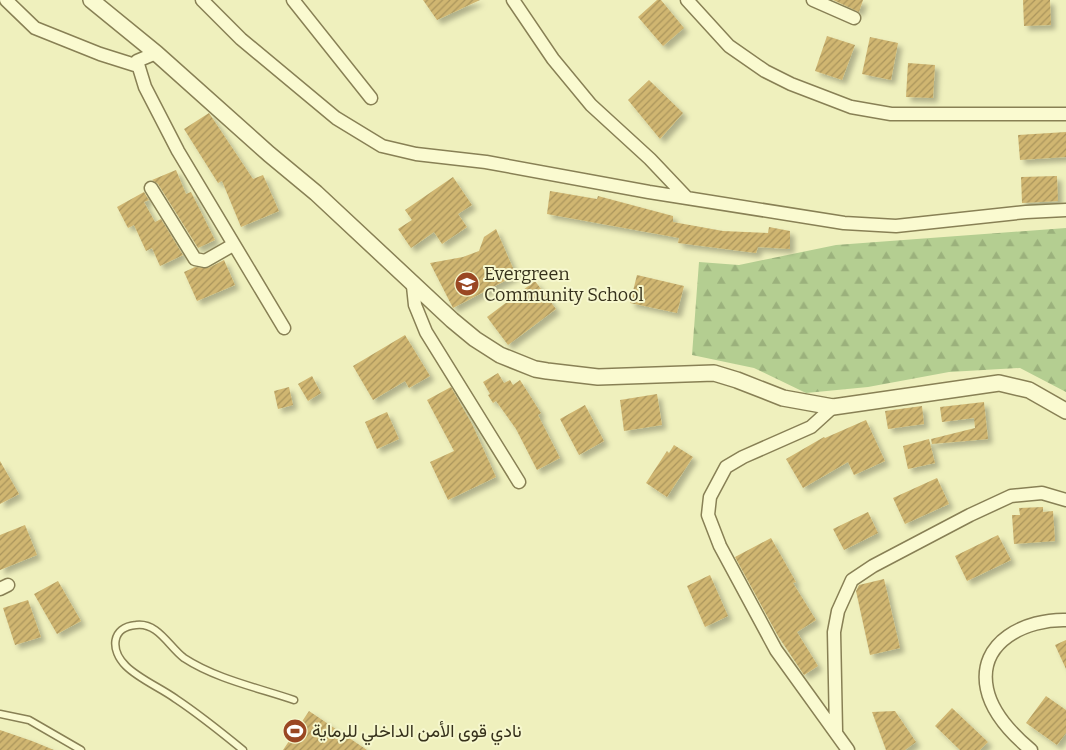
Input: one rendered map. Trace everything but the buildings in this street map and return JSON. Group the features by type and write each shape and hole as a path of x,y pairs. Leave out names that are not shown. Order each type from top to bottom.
{"street":[{"path":"6,0 35,28 100,54 138,66"},
{"path":"91,0 156,53 269,154 316,193 413,286 475,339 500,355 535,369 598,376 714,373 783,398 833,407 999,384 1029,390 1066,411"},
{"path":"202,0 242,39 336,118 382,146 807,218 877,226 896,226 1026,212 1066,210"},
{"path":"293,0 372,98"},
{"path":"513,0 553,60 591,105 650,159 687,198"},
{"path":"686,0 729,46 765,70 791,84 851,107 891,114 1066,114"},
{"path":"813,0 854,18"},
{"path":"156,53 138,60 138,66 145,87 178,151 284,328"},
{"path":"151,188 195,259 205,261 233,245"},
{"path":"413,286 415,305 426,332 519,482"},
{"path":"833,407 811,427 743,456 726,467 710,498 708,515 720,546 776,650 848,750"},
{"path":"836,731 834,632 838,611 852,580 873,566 970,515 1011,496 1042,493 1066,500"},
{"path":"1031,750 1009,728 993,706 987,689 986,674 991,657 999,643 1011,633 1038,621 1066,620"}],"lane":[{"path":"243,750 190,709 126,666 115,651 115,638 122,630 133,625 143,624 152,628 183,657 202,668 294,700"},
{"path":"0,714 29,720 81,750"}],"green space":[{"path":"1066,228 1066,392 1020,368 949,372 868,387 806,393 754,368 692,355 699,262 739,265 836,245"}],"place":[{"name":"Evergreen Community School","path":"467,284"},
{"name":"نادي قوى الأمن الداخلي للرماية","path":"295,731"}]}
